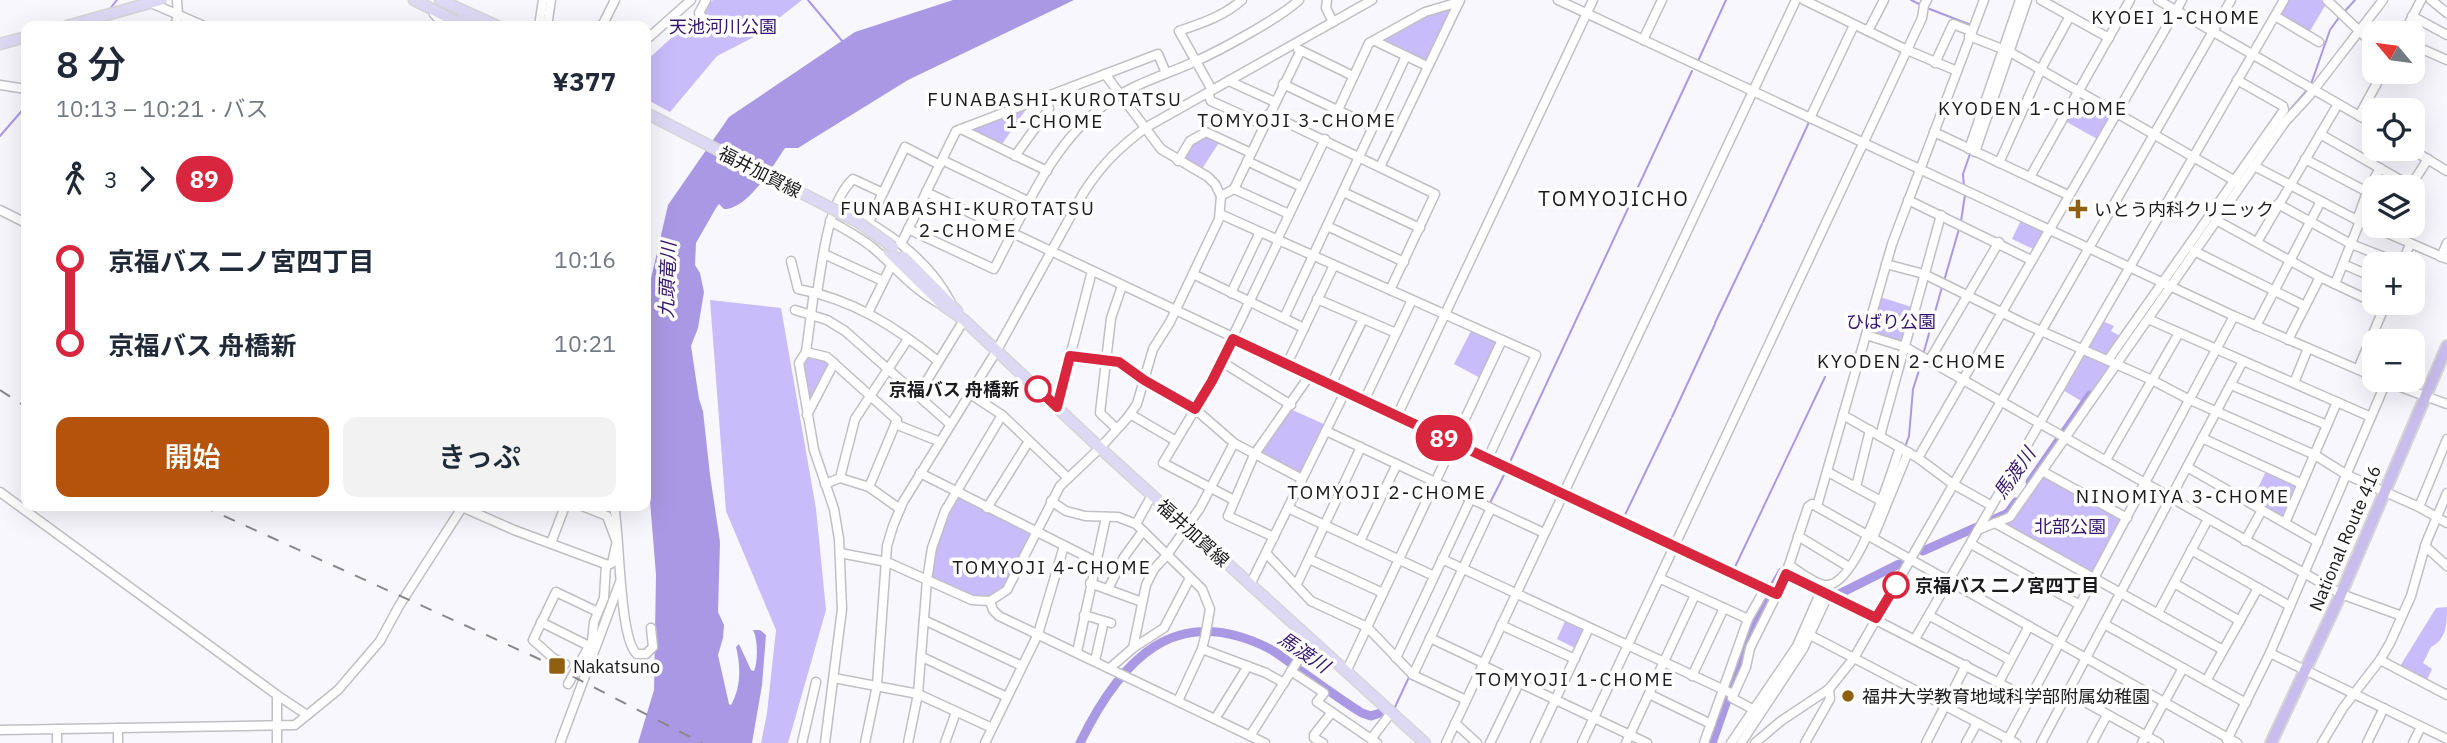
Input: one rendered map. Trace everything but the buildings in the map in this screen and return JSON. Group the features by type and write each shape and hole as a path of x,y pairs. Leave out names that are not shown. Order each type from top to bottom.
{"highway":[{"name":"National Route 416","path":"2271,743 2341,594 2447,346"}],"main road":[{"path":"440,0 486,21"},
{"path":"85,21 155,1"},
{"path":"423,2 445,21"},
{"path":"423,2 456,21"},
{"path":"423,2 468,21"},
{"path":"0,44 21,38"},
{"name":"福井加賀線","path":"651,116 858,222 894,247 947,304 1100,448 1425,743"},
{"name":"福井加賀線","path":"651,122 894,247"}],"street":[{"path":"176,21 177,0"},
{"path":"540,21 543,0"},
{"path":"548,21 551,0"},
{"path":"604,21 615,0"},
{"path":"651,36 691,0"},
{"path":"705,21 699,13 706,0"},
{"path":"1242,0 1226,12 1179,31 1210,91 1211,101 1264,125"},
{"path":"908,229 994,269 1064,145 1106,103 1196,61 1256,28 1299,0"},
{"path":"1327,0 1326,8 1333,22"},
{"path":"865,743 877,685 889,537 900,509 938,441 997,350 1098,171 1116,150 1145,128 1229,81 1297,48 1333,22 1372,0"},
{"path":"1558,0 2234,316 2362,371"},
{"path":"1397,416 1593,0"},
{"path":"1643,40 1662,0"},
{"path":"1446,743 1796,0"},
{"path":"1804,0 1956,71"},
{"path":"1868,31 1884,0"},
{"path":"1582,743 1864,143 1922,18 1927,0"},
{"path":"1816,506 1886,264 1919,169 1984,0"},
{"path":"2007,51 2020,0"},
{"path":"1972,151 2027,0"},
{"path":"2041,0 2109,38"},
{"path":"2158,0 2362,118"},
{"path":"1918,458 2182,0"},
{"path":"1755,743 1781,721 1829,690 1854,658 2231,0"},
{"path":"1915,639 2284,0"},
{"path":"2327,0 2362,34"},
{"path":"2112,362 2148,319 2167,284 2216,220 2237,182 2254,166 2284,122 2313,90 2383,0"},
{"path":"2410,21 2421,0"},
{"path":"2431,0 2447,13"},
{"path":"155,1 192,21"},
{"path":"1338,110 1369,43 1425,12 1460,1"},
{"path":"1380,167 1460,1"},
{"path":"2030,177 2109,38 2126,1"},
{"path":"434,14 440,21"},
{"path":"1999,163 2041,69 2070,16"},
{"path":"2275,16 2319,42"},
{"path":"2412,16 2447,35"},
{"path":"1935,63 1953,24 2079,90 2237,182"},
{"path":"1810,118 1854,25"},
{"path":"1375,41 1427,66"},
{"path":"1297,48 1353,76"},
{"path":"1221,196 1234,189 1297,48"},
{"path":"2426,51 2447,61"},
{"path":"838,204 869,222 894,247 908,229 956,131 1158,54 1166,73"},
{"path":"1284,318 1406,56"},
{"path":"840,553 887,562 964,598 981,602 990,600 1013,583 1051,501 1068,478 1100,448 1137,404 1153,349 1193,274 1220,214 1221,196 1208,177 1161,149 1105,74"},
{"path":"1980,529 2010,517 2112,362 2237,182 2284,107 2238,80"},
{"path":"1229,81 1275,102"},
{"path":"1283,84 1373,127"},
{"path":"2359,116 2377,84"},
{"path":"0,85 21,88"},
{"path":"1015,156 1049,108 1046,96"},
{"path":"2256,242 2338,104"},
{"path":"1269,114 1435,194 1390,290"},
{"path":"961,129 1047,172"},
{"path":"1178,161 1190,141 1206,132 1302,187"},
{"path":"1934,132 2068,195"},
{"path":"2320,134 2391,175"},
{"path":"1234,500 1163,463 1222,362 1325,139"},
{"path":"869,222 905,147 1030,202"},
{"path":"2425,157 2447,171"},
{"path":"2305,159 2362,189"},
{"path":"2418,175 2428,159"},
{"path":"2254,166 2359,221 2444,258 2447,243"},
{"path":"2378,175 2380,168"},
{"path":"825,743 842,609 840,553 834,509 814,450 799,363 806,352 811,314 831,221 846,186 853,180 883,193"},
{"path":"1234,189 1289,214"},
{"path":"926,192 1174,312 1771,591"},
{"path":"1343,192 1420,228"},
{"path":"1908,200 2031,260"},
{"path":"2256,326 2321,201"},
{"path":"2278,204 2351,244 2371,252"},
{"path":"0,210 21,220"},
{"path":"1220,214 1536,355 1488,458"},
{"path":"2335,284 2362,214"},
{"path":"1880,436 1941,215"},
{"path":"2216,220 2320,277 2362,296"},
{"path":"831,221 865,242 926,297 947,304"},
{"path":"1327,226 1404,262"},
{"path":"1231,293 1260,232"},
{"path":"1929,361 1998,242"},
{"path":"2407,252 2410,244"},
{"path":"2194,251 2305,306"},
{"path":"824,254 883,281"},
{"path":"791,261 798,289 816,292 868,313 887,323 938,361"},
{"path":"1886,264 1924,274 2152,380 2188,400 2315,455 2347,475 2438,516 2447,523"},
{"path":"2343,264 2362,272"},
{"path":"1287,364 1334,265"},
{"path":"868,313 891,266"},
{"path":"1057,407 1092,271"},
{"path":"1193,274 1304,328"},
{"path":"2288,340 2320,277"},
{"path":"1117,429 1100,413 1111,318 1122,286"},
{"path":"1317,299 1396,333"},
{"path":"1364,401 1412,300"},
{"path":"795,310 827,320 845,331 950,424"},
{"path":"2358,369 2376,315"},
{"path":"1810,635 2010,742 2030,699 2234,316"},
{"path":"1331,385 1363,319"},
{"path":"2148,319 2371,417"},
{"path":"918,396 964,320"},
{"path":"2106,460 2179,333"},
{"path":"1866,335 1905,346 2341,594 2402,616"},
{"path":"840,478 855,419 908,339"},
{"path":"1346,672 1502,340"},
{"path":"2294,383 2308,348"},
{"path":"806,352 827,357 897,420 869,487"},
{"path":"1070,356 1119,362 1128,366 1144,380 1195,409 1234,443 1302,479"},
{"path":"2041,743 2243,361"},
{"path":"1222,362 1291,405"},
{"path":"807,415 834,363"},
{"path":"1274,537 1228,516 1254,455 1310,375"},
{"path":"2231,384 2327,425"},
{"path":"1250,585 1345,392"},
{"path":"2227,741 2270,653 2380,392"},
{"path":"2414,392 2447,404"},
{"path":"970,394 1002,415 1068,478"},
{"path":"2285,523 2337,402"},
{"path":"1130,414 1176,441"},
{"path":"908,743 918,694 932,548 939,526 956,492 1002,415"},
{"path":"1843,415 1918,458 1953,484 1993,506"},
{"path":"895,424 938,441"},
{"path":"1856,487 1870,430"},
{"path":"1326,431 1544,533"},
{"path":"2202,438 2302,484"},
{"path":"2419,507 2447,439"},
{"path":"987,508 1029,441"},
{"path":"1133,648 1146,585 1154,569 1200,508 1234,443"},
{"path":"1297,584 1360,447"},
{"path":"1871,536 1881,501 1904,450"},
{"path":"1788,570 1822,585 1834,584 1871,536 1904,450"},
{"path":"1360,541 1397,464"},
{"path":"2187,467 2318,542"},
{"path":"2042,471 2127,518"},
{"path":"1828,472 1881,501"},
{"path":"920,473 1095,561"},
{"path":"825,484 840,478 869,487 900,509"},
{"path":"0,492 21,507"},
{"path":"2322,743 2354,693 2380,660 2412,596 2425,546 2447,494"},
{"path":"1108,589 1140,527 1152,495"},
{"path":"1396,658 1471,498"},
{"path":"1051,501 1066,511 1085,516 1127,519 1140,527 1202,589 1208,603 1205,637 1178,701"},
{"path":"1704,743 1748,619 1788,570 1808,506 1812,504 1912,558 2227,741 2237,743"},
{"path":"1288,508 1434,576"},
{"path":"1412,675 1491,508"},
{"path":"2245,541 2262,510"},
{"path":"26,511 305,714"},
{"path":"0,730 295,725 305,714 338,690 380,642 399,606 460,511"},
{"path":"474,511 514,530 606,565 612,563 618,540 607,516 594,511"},
{"path":"551,543 563,511"},
{"path":"615,511 622,607 629,644 637,654 646,654 653,647 651,628"},
{"path":"1077,652 1106,517"},
{"path":"2158,613 2208,519"},
{"path":"1995,523 2223,650"},
{"path":"1798,536 1849,567"},
{"path":"1971,544 2080,605"},
{"path":"985,743 1038,634 1065,546"},
{"path":"2425,546 2447,566"},
{"path":"2192,550 2290,607"},
{"path":"1266,553 1311,601 1367,626 1412,675 1466,700"},
{"path":"1308,559 1383,593"},
{"path":"1442,559 1733,694"},
{"path":"568,684 592,641 594,622 604,598 606,565"},
{"path":"1788,570 1825,593 2030,699"},
{"path":"560,743 614,603 621,576"},
{"path":"1110,668 1133,648 1164,628 1190,578"},
{"path":"1661,579 1748,619"},
{"path":"1090,583 1142,602"},
{"path":"2174,583 2240,621"},
{"path":"2206,681 2258,588"},
{"path":"1757,711 1732,698 1746,667 1750,648 1771,591"},
{"path":"565,664 553,658 533,640 556,592 598,612"},
{"path":"1731,743 1810,635 1825,593"},
{"path":"1741,743 1825,593"},
{"path":"1628,739 1695,595"},
{"path":"990,600 995,613 1265,743"},
{"path":"1692,676 1724,608"},
{"path":"1084,615 1108,622 1095,661"},
{"path":"1930,616 2010,660"},
{"path":"924,620 1022,666"},
{"path":"541,622 589,646"},
{"path":"2104,624 2246,703"},
{"path":"1501,625 1575,659"},
{"path":"1999,682 2029,626"},
{"path":"1535,743 1589,628"},
{"path":"1430,638 1594,718 1628,739 1647,743"},
{"path":"1250,736 1311,640"},
{"path":"1202,649 1284,683"},
{"path":"2270,653 2447,740"},
{"path":"922,657 1007,697"},
{"path":"2380,660 2447,695"},
{"path":"1215,719 1248,666"},
{"path":"1926,743 1966,666"},
{"path":"2144,739 2183,668"},
{"path":"1291,671 1324,693 1317,702 1374,741 1391,713"},
{"path":"834,678 918,694 992,729"},
{"path":"802,743 816,682"},
{"path":"1490,743 1519,683"},
{"path":"1805,743 1830,699 1829,690"},
{"path":"2067,692 2144,739 2159,743"},
{"path":"1649,694 1711,724"},
{"path":"277,695 277,743"},
{"path":"2367,743 2384,708"},
{"path":"945,743 956,712"},
{"path":"1323,743 1314,738 1314,735 1332,712"},
{"path":"2092,743 2107,715"},
{"path":"1455,723 1477,743"},
{"path":"1966,743 1977,723"},
{"path":"2413,743 2421,727"},
{"path":"118,728 118,743"},
{"path":"57,729 57,743"}],"green space":[{"name":"天池河川公園","path":"713,0 802,0 756,36 717,56 670,112 651,102 651,56"},
{"path":"2285,0 2328,1 2308,34 2276,16"},
{"path":"1454,3 1425,65 1377,42 1425,12"},
{"path":"2080,92 2114,112 2099,140 2065,121"},
{"path":"1029,105 1000,147 963,130"},
{"path":"1206,132 1220,141 1200,172 1183,160 1192,143"},
{"path":"2022,218 2046,229 2035,250 2012,239"},
{"name":"ひばり公園","path":"1877,296 1915,308 1905,347 1866,335"},
{"path":"710,300 781,308 816,509 826,610 788,743 761,743 776,630 726,511"},
{"path":"2100,320 2114,326 2111,331 2124,338 2109,360 2113,362 2083,402 2061,389"},
{"path":"1473,327 1502,340 1484,380 1454,364"},
{"path":"806,352 834,363 806,412 800,363"},
{"path":"1288,408 1328,426 1302,479 1255,456"},
{"path":"2267,469 2302,484 2285,523 2251,503"},
{"name":"北部公園","path":"2042,472 2125,518 2093,577 1996,523 2010,517"},
{"path":"955,492 1034,532 1013,583 990,597 977,597 927,580 932,548"},
{"path":"2447,607 2443,635 2431,647 2423,663 2432,669 2425,684 2397,671 2436,608"},
{"path":"1566,619 1589,628 1579,650 1557,639"}],"water":[{"name":"九頭竜川","path":"953,0 1074,0 908,80 798,148 785,148 767,175 742,202 724,209 719,204 716,208 696,243 695,265 700,273 704,292 698,328 691,346 703,411 720,542 718,612 724,625 718,655 731,705 739,677 736,647 739,644 751,670 754,671 757,650 753,630 760,630 766,635 762,685 752,743 638,743 654,690 656,575 651,511 651,278 668,205 729,117 855,32"}],"waterway":[{"path":"109,10 117,0"},
{"path":"808,0 843,42"},
{"path":"1698,61 1726,0"},
{"path":"1911,0 1919,4"},
{"path":"2344,12 2355,0"},
{"path":"1927,8 1971,25"},
{"path":"2311,84 2330,30 2340,16"},
{"path":"1509,464 1692,71"},
{"path":"2286,114 2308,89"},
{"path":"0,136 21,112"},
{"path":"1763,222 1810,120"},
{"path":"1964,187 1963,174 1970,154"},
{"path":"1961,221 1965,195"},
{"path":"1715,323 1762,224"},
{"path":"1944,281 1959,229"},
{"path":"2168,283 2198,238"},
{"path":"1923,355 1942,287"},
{"path":"2140,323 2165,287"},
{"path":"1672,417 1715,324"},
{"path":"1905,447 1909,436 1913,389 1922,361"},
{"path":"1735,567 1825,377"},
{"name":"馬渡川","path":"2030,482 2090,395"},
{"path":"1623,519 1671,419"},
{"path":"1490,503 1507,469"},
{"name":"馬渡川","path":"1923,551 2008,513 2016,502"},
{"name":"馬渡川","path":"1712,743 1757,615 1782,572 1792,573 1835,596 1899,564"},
{"name":"馬渡川","path":"1080,743 1113,687 1132,664 1154,647 1178,636 1205,631 1236,636 1270,649 1362,713 1371,716 1386,711"},
{"path":"1395,707 1410,675"},
{"path":"1736,743 1748,724"}],"railway":[{"path":"0,390 21,404"},
{"path":"213,511 537,658 702,743"}],"bus line":[{"name":"89","path":"1038,389 1057,407 1070,356 1119,362 1144,380 1195,409 1233,339 1777,594 1786,574 1876,618 1896,585"}],"place":[{"name":"いとう内科クリニック","path":"2078,209"},
{"name":"京福バス 舟橋新","path":"1038,389"},
{"name":"京福バス 二ノ宮四丁目","path":"1896,585"},
{"name":"Nakatsuno","path":"557,666"},
{"name":"福井大学教育地域科学部附属幼稚園","path":"1848,696"}],"district":[{"name":"KYOEI 1-CHOME","path":"2176,17"},
{"name":"KYODEN 1-CHOME","path":"2033,108"},
{"name":"FUNABASHI-KUROTATSU 1-CHOME","path":"1055,110"},
{"name":"TOMYOJI 3-CHOME","path":"1297,120"},
{"name":"TOMYOJICHO","path":"1614,198"},
{"name":"FUNABASHI-KUROTATSU 2-CHOME","path":"968,219"},
{"name":"KYODEN 2-CHOME","path":"1912,361"},
{"name":"TOMYOJI 2-CHOME","path":"1387,492"},
{"name":"NINOMIYA 3-CHOME","path":"2183,496"},
{"name":"TOMYOJI 4-CHOME","path":"1052,567"},
{"name":"TOMYOJI 1-CHOME","path":"1575,679"}]}
